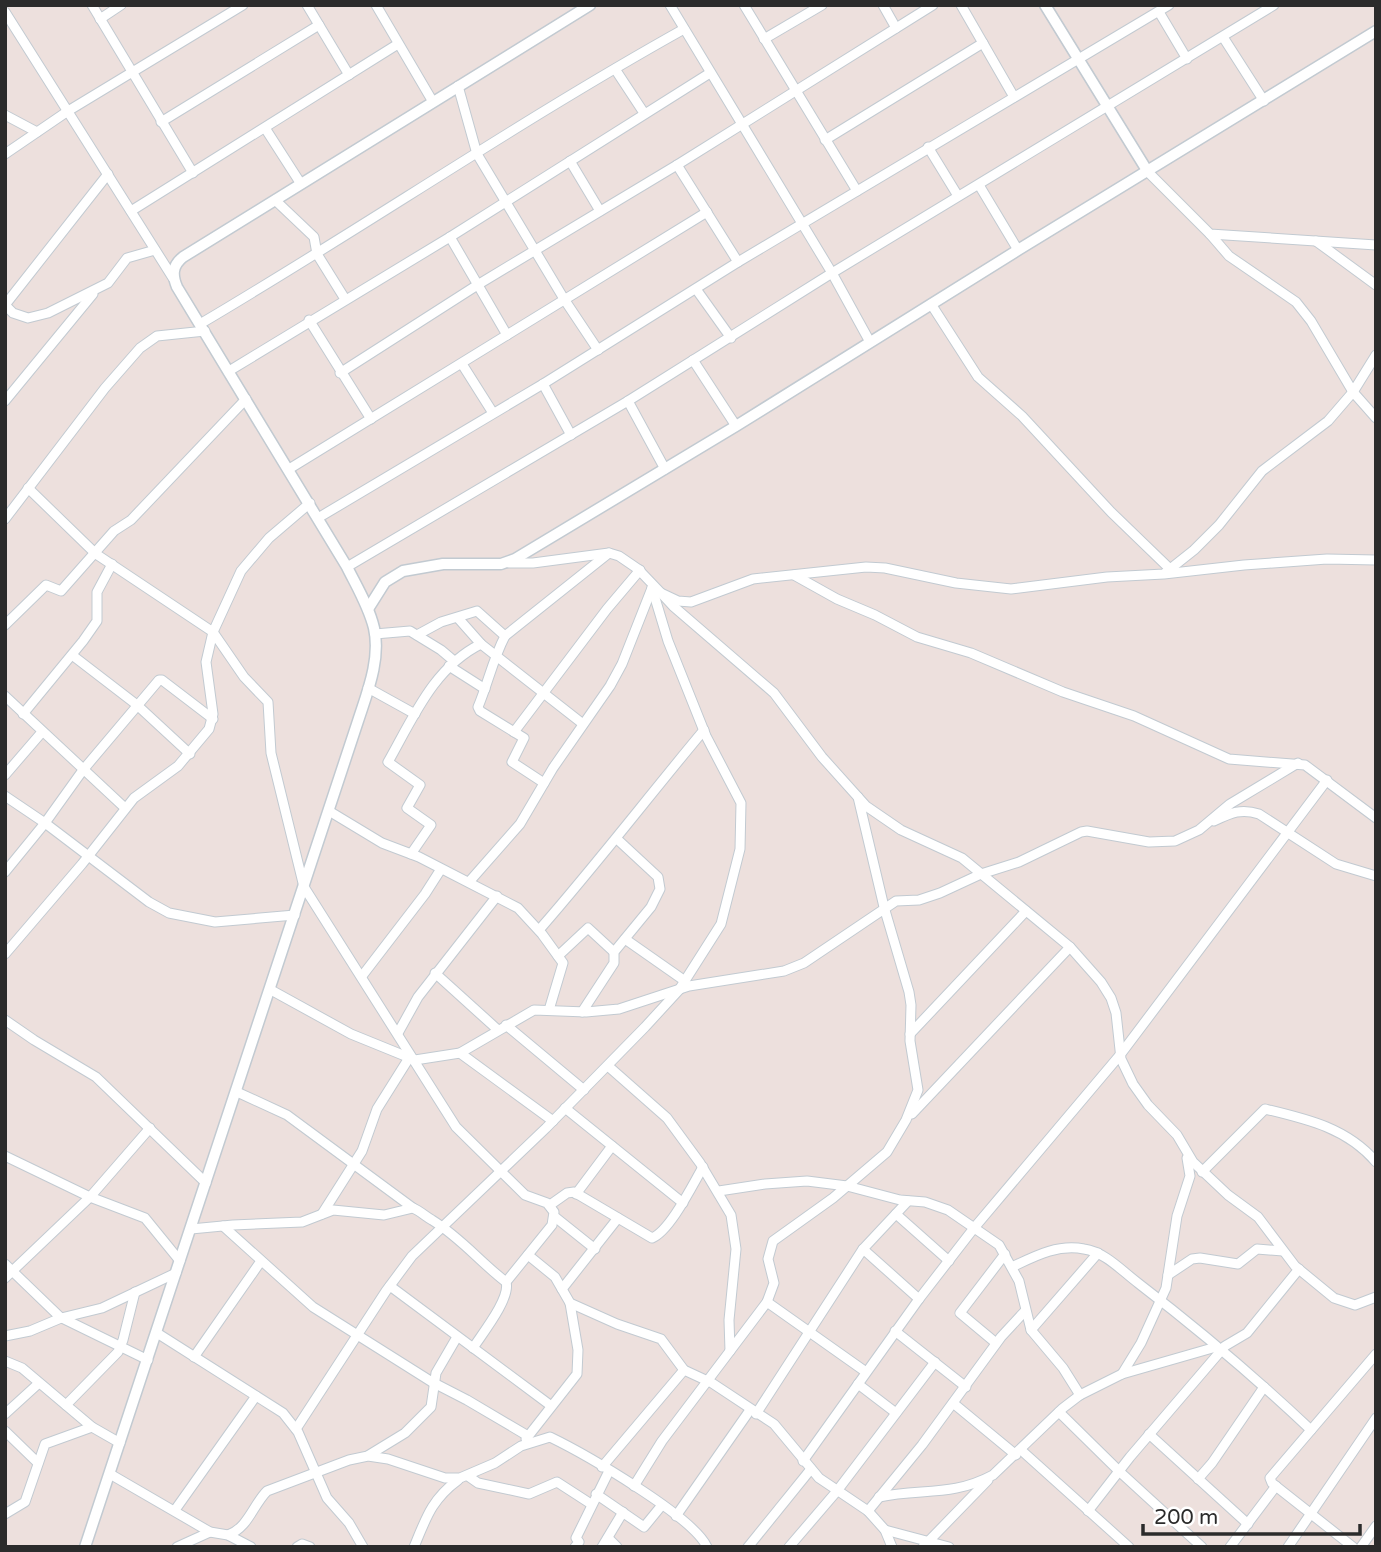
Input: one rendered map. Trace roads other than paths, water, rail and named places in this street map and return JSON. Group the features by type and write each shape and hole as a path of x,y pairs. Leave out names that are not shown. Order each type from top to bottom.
{"street":[{"path":"92,5 193,173"},
{"path":"100,19 121,5"},
{"path":"307,5 349,75"},
{"path":"376,5 433,102"},
{"path":"173,278 176,264 183,257 590,5"},
{"path":"684,5 672,8 803,224 870,342"},
{"path":"744,5 857,191"},
{"path":"764,39 822,5"},
{"path":"883,5 896,28"},
{"path":"340,373 479,284 933,5"},
{"path":"961,5 1014,97"},
{"path":"318,518 543,384 738,262 1169,5"},
{"path":"347,567 628,401 832,273 1274,5"},
{"path":"1048,6 1148,172 1229,256 1296,302 1311,321 1353,391 1376,418"},
{"path":"5,154 68,111 237,7"},
{"path":"5,12 173,278 310,503 368,609 375,634 374,664 368,688 85,1547"},
{"path":"1159,12 1187,59"},
{"path":"160,122 319,25"},
{"path":"5,519 104,387 140,348 157,336 203,328 528,120 684,29"},
{"path":"509,563 1376,32"},
{"path":"1223,37 1264,100"},
{"path":"825,140 983,43"},
{"path":"131,211 398,44"},
{"path":"615,69 644,113"},
{"path":"229,371 309,320 450,237 710,73"},
{"path":"458,86 477,154 504,202 598,350"},
{"path":"5,115 37,132"},
{"path":"265,128 302,184"},
{"path":"929,147 958,196"},
{"path":"570,161 600,211"},
{"path":"677,164 738,262"},
{"path":"108,174 5,305 20,317 39,317 111,281 127,258 155,250"},
{"path":"979,185 1018,250"},
{"path":"275,200 314,237 317,254 345,299"},
{"path":"289,469 707,212"},
{"path":"1210,234 1376,245"},
{"path":"450,237 507,335"},
{"path":"1315,240 1376,285"},
{"path":"161,260 176,264"},
{"path":"5,401 97,289"},
{"path":"696,289 731,338"},
{"path":"931,304 978,377 1022,416 1167,571"},
{"path":"309,320 371,419"},
{"path":"1167,571 1194,550 1219,525 1262,471 1322,427 1353,391 1376,355"},
{"path":"693,360 736,426"},
{"path":"462,364 494,413"},
{"path":"543,384 571,435"},
{"path":"5,625 46,585 61,591 114,531 131,520 246,399"},
{"path":"628,401 665,469"},
{"path":"28,488 96,554 213,632 240,671 270,705 271,753 304,887 456,1127 529,1197 550,1205 555,1217 595,1249"},
{"path":"5,954 125,808 140,792 167,775 190,754 209,729 213,719 206,662 213,632 246,564 270,538 310,503"},
{"path":"368,609 386,582 404,571 443,564 533,563 609,553 619,556 640,570 673,606 774,693 822,757 866,806 901,830 957,855 1070,947 1101,982 1111,998 1116,1013 1120,1055 1132,1084 1177,1135 1186,1153 1202,1172 1258,1217 1298,1269 1334,1298 1347,1303 1361,1304 1376,1297"},
{"path":"544,783 512,762 524,739 479,709 496,653 505,636 609,553"},
{"path":"655,589 678,601 691,602 745,580 876,567 1002,589 1167,571 1327,559 1376,560"},
{"path":"23,714 97,621 97,592 112,564"},
{"path":"514,732 543,691 640,570"},
{"path":"794,575 917,637 971,653 1074,696 1134,716 1229,758 1298,763 1311,768 1376,818"},
{"path":"470,882 515,831 610,686 655,589"},
{"path":"296,1429 415,1252 608,1066 682,986 721,924 740,849 741,803 704,730 668,642 655,589"},
{"path":"417,635 441,622 478,611 505,636"},
{"path":"458,618 481,643 583,724"},
{"path":"375,634 407,630 485,689"},
{"path":"411,854 431,825 407,808 420,785 388,762 432,686 462,654 481,643"},
{"path":"72,655 137,705 190,754"},
{"path":"5,872 83,770 160,680 213,719"},
{"path":"368,688 415,714"},
{"path":"5,696 125,808"},
{"path":"539,930 617,839 704,730"},
{"path":"5,775 42,732"},
{"path":"1206,825 1230,804 1298,763"},
{"path":"803,1461 919,1299 974,1228 1120,1055 1327,780"},
{"path":"5,796 149,902 169,913 215,922 295,915"},
{"path":"634,1486 662,1441 767,1302 774,1283 768,1259 773,1241 847,1186 887,1152 906,1120 918,1090 910,1034 909,992 884,907 858,797"},
{"path":"329,810 382,843 470,882 518,908 539,930 563,964 550,1010"},
{"path":"271,989 344,1031 412,1059 460,1053 534,1010 582,1012 628,1007 682,986 771,974 794,967 896,901 927,898 981,874 1019,862 1081,832 1163,843 1183,838 1242,810 1259,814 1336,864 1376,876"},
{"path":"582,1012 614,964 614,952 657,897 660,882 658,877 617,839"},
{"path":"362,976 441,869"},
{"path":"398,1032 435,973 497,896"},
{"path":"910,1034 1026,911"},
{"path":"558,956 587,928 614,952"},
{"path":"625,939 682,986"},
{"path":"906,1120 1070,947"},
{"path":"435,973 584,1090"},
{"path":"5,1020 89,1072 206,1184"},
{"path":"460,1053 553,1121"},
{"path":"322,1214 365,1145 377,1109 412,1059"},
{"path":"608,1066 657,1108 703,1167 731,1215 736,1237 729,1320 730,1351"},
{"path":"237,1092 287,1115 413,1208 444,1226 506,1282 507,1290 494,1317 472,1348"},
{"path":"565,1108 683,1203"},
{"path":"1202,1172 1265,1108 1341,1132 1359,1144 1376,1162"},
{"path":"148,1360 62,1318 8,1271 90,1197 150,1128"},
{"path":"576,1194 612,1146"},
{"path":"1122,1374 1133,1359 1161,1301 1177,1216 1190,1176 1186,1153"},
{"path":"5,1156 90,1197 145,1218 180,1261"},
{"path":"550,1205 567,1193 576,1194 652,1238 660,1233 683,1203 703,1167"},
{"path":"719,1191 790,1181 847,1186 938,1206 990,1237 1005,1254 1019,1281 1031,1330 1063,1368 1080,1395"},
{"path":"676,1516 809,1334 863,1249 908,1201"},
{"path":"191,1229 302,1222 339,1210 384,1215 413,1208"},
{"path":"896,1214 949,1261"},
{"path":"506,1282 552,1225 555,1217"},
{"path":"562,1289 618,1218"},
{"path":"223,1226 304,1301 432,1382 528,1436"},
{"path":"863,1249 919,1299"},
{"path":"1012,1267 1053,1249 1085,1249 1098,1253 1161,1301 1311,1430"},
{"path":"1168,1275 1192,1259 1235,1265 1257,1249 1283,1251"},
{"path":"1031,1330 1098,1253"},
{"path":"996,1343 960,1313 1005,1254"},
{"path":"521,1446 578,1370 578,1350 570,1303 555,1277 528,1255"},
{"path":"194,1357 261,1261"},
{"path":"926,1544 993,1475 1080,1395 1122,1374 1218,1349 1247,1333 1298,1269"},
{"path":"5,1336 30,1331 62,1318 102,1308 176,1273"},
{"path":"390,1286 550,1405"},
{"path":"65,1405 109,1362 121,1345 135,1292"},
{"path":"767,1302 866,1372"},
{"path":"570,1303 617,1324 661,1339 684,1370 709,1381 780,1430 810,1469 836,1491 868,1511 885,1530 892,1547"},
{"path":"868,1511 966,1387 996,1343 1025,1311"},
{"path":"895,1332 966,1387"},
{"path":"157,1333 280,1410 296,1429 327,1498 349,1523 363,1547"},
{"path":"228,1535 243,1526 267,1491 349,1460 368,1456 395,1441 425,1413 433,1401 432,1382 457,1337"},
{"path":"1088,1511 1218,1349"},
{"path":"1353,1547 1270,1481 1271,1475 1376,1354"},
{"path":"5,1361 14,1363 92,1427 120,1443"},
{"path":"789,1547 836,1491 935,1362"},
{"path":"575,1547 579,1542 575,1538 605,1469 684,1370"},
{"path":"5,1414 39,1383"},
{"path":"858,1384 896,1413"},
{"path":"1198,1479 1264,1387"},
{"path":"175,1510 256,1396"},
{"path":"953,1403 1019,1452 1129,1547"},
{"path":"1059,1412 1202,1547"},
{"path":"1288,1547 1376,1418"},
{"path":"5,1514 25,1502 45,1444 92,1427"},
{"path":"5,1431 38,1463"},
{"path":"1149,1434 1248,1524"},
{"path":"414,1547 442,1491 464,1477 495,1464 521,1446 550,1437 634,1486 699,1533 707,1547"},
{"path":"368,1456 388,1459 439,1477 464,1477 478,1483 529,1494 556,1482 591,1504"},
{"path":"748,1547 810,1469"},
{"path":"110,1474 211,1532 228,1535 251,1547"},
{"path":"879,1497 907,1492 957,1490 993,1475"},
{"path":"1230,1547 1276,1486"},
{"path":"596,1494 645,1527 662,1506"},
{"path":"617,1547 605,1543 623,1512"},
{"path":"1361,1547 1376,1526"},
{"path":"885,1530 926,1544 949,1547"},
{"path":"177,1547 211,1532"},
{"path":"297,1547 302,1544 310,1547"}]}
